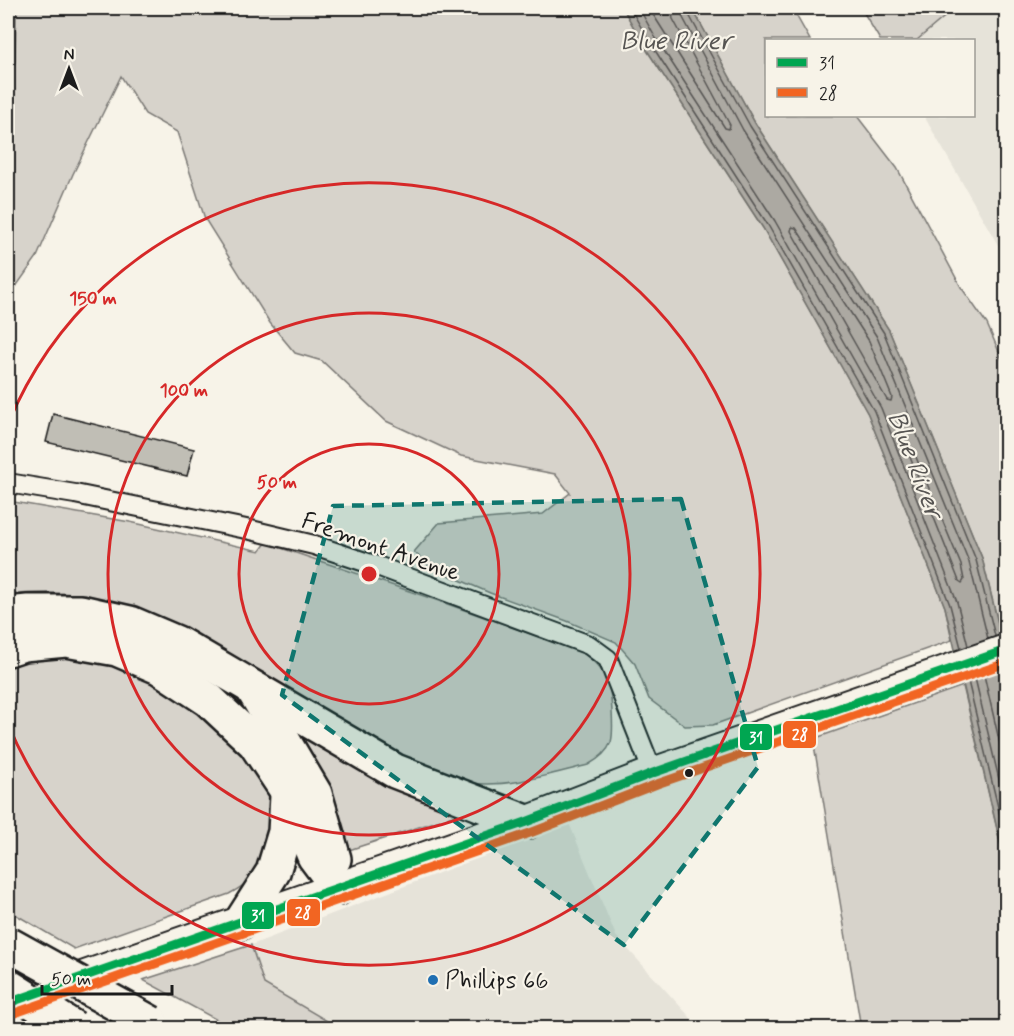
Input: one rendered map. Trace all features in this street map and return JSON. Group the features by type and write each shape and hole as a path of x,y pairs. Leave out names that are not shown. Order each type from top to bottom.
{"highway":[{"path":"8,614 81,612 130,623 177,643 395,771 526,822"},
{"path":"8,650 22,644 66,639 117,649 159,667 209,700 255,743 287,791 314,856 338,888"},
{"path":"250,686 315,794 333,851 338,888"},
{"path":"241,922 273,872 285,832 287,791"},
{"path":"8,944 156,1026"},
{"path":"8,986 74,1029"}],"main road":[{"path":"8,1003 526,822 654,773 1006,650"}],"street":[{"name":"Fremont Avenue","path":"8,483 75,494 251,530 314,546 380,567 589,645 608,659 654,773"}],"highlighted area":[{"path":"681,499 758,767 624,945 282,695 333,506"}],"shaded area":[{"path":"16,8 623,8 643,44 763,228 868,414 945,607 952,640 713,725 685,726 649,699 635,664 616,642 430,567 414,552 439,523 543,514 570,493 555,474 461,456 386,421 322,361 295,353 270,323 205,219 177,132 145,114 121,76 73,174 37,257 8,298 8,93 15,61"},
{"path":"692,8 792,8 809,39 765,39 765,117 858,117 897,168 961,287 987,324 1006,368 1006,619 998,622 982,558 889,330 755,123"},
{"path":"861,8 955,8 918,39 879,39"},
{"path":"955,8 1006,8 1006,259 925,117 975,117 975,39 918,39"},
{"path":"8,501 130,522 260,551 266,543 582,652 600,668 607,680 612,711 611,742 604,753 588,765 501,784 471,783 421,768 374,743 228,653 167,622 92,596 56,593 8,595"},
{"path":"42,654 99,657 126,667 148,678 194,708 235,743 263,779 270,795 273,812 269,836 257,868 245,884 229,894 74,949 8,910 8,663"},
{"path":"963,686 1006,867 1006,1028 861,1028 813,739"},
{"path":"297,727 471,810 349,850 326,787"},
{"path":"569,823 616,936 700,1028 339,1028 264,984 251,945"},
{"path":"251,945 264,984 339,1028 232,1028 143,980"}],"water":[{"name":"Blue River","path":"623,8 692,8 755,123 889,330 982,558 1006,656 1006,867 945,607 868,414 763,228 643,44"}],"building":[{"path":"53,414 194,449 187,476 46,442"}],"transit line":[{"name":"31","path":"8,1003 526,822 653,773 1006,650"},
{"name":"28","path":"12,1014 530,833 657,784 1006,663"}],"place":[{"name":"Phillips 66","path":"433,980"}]}
